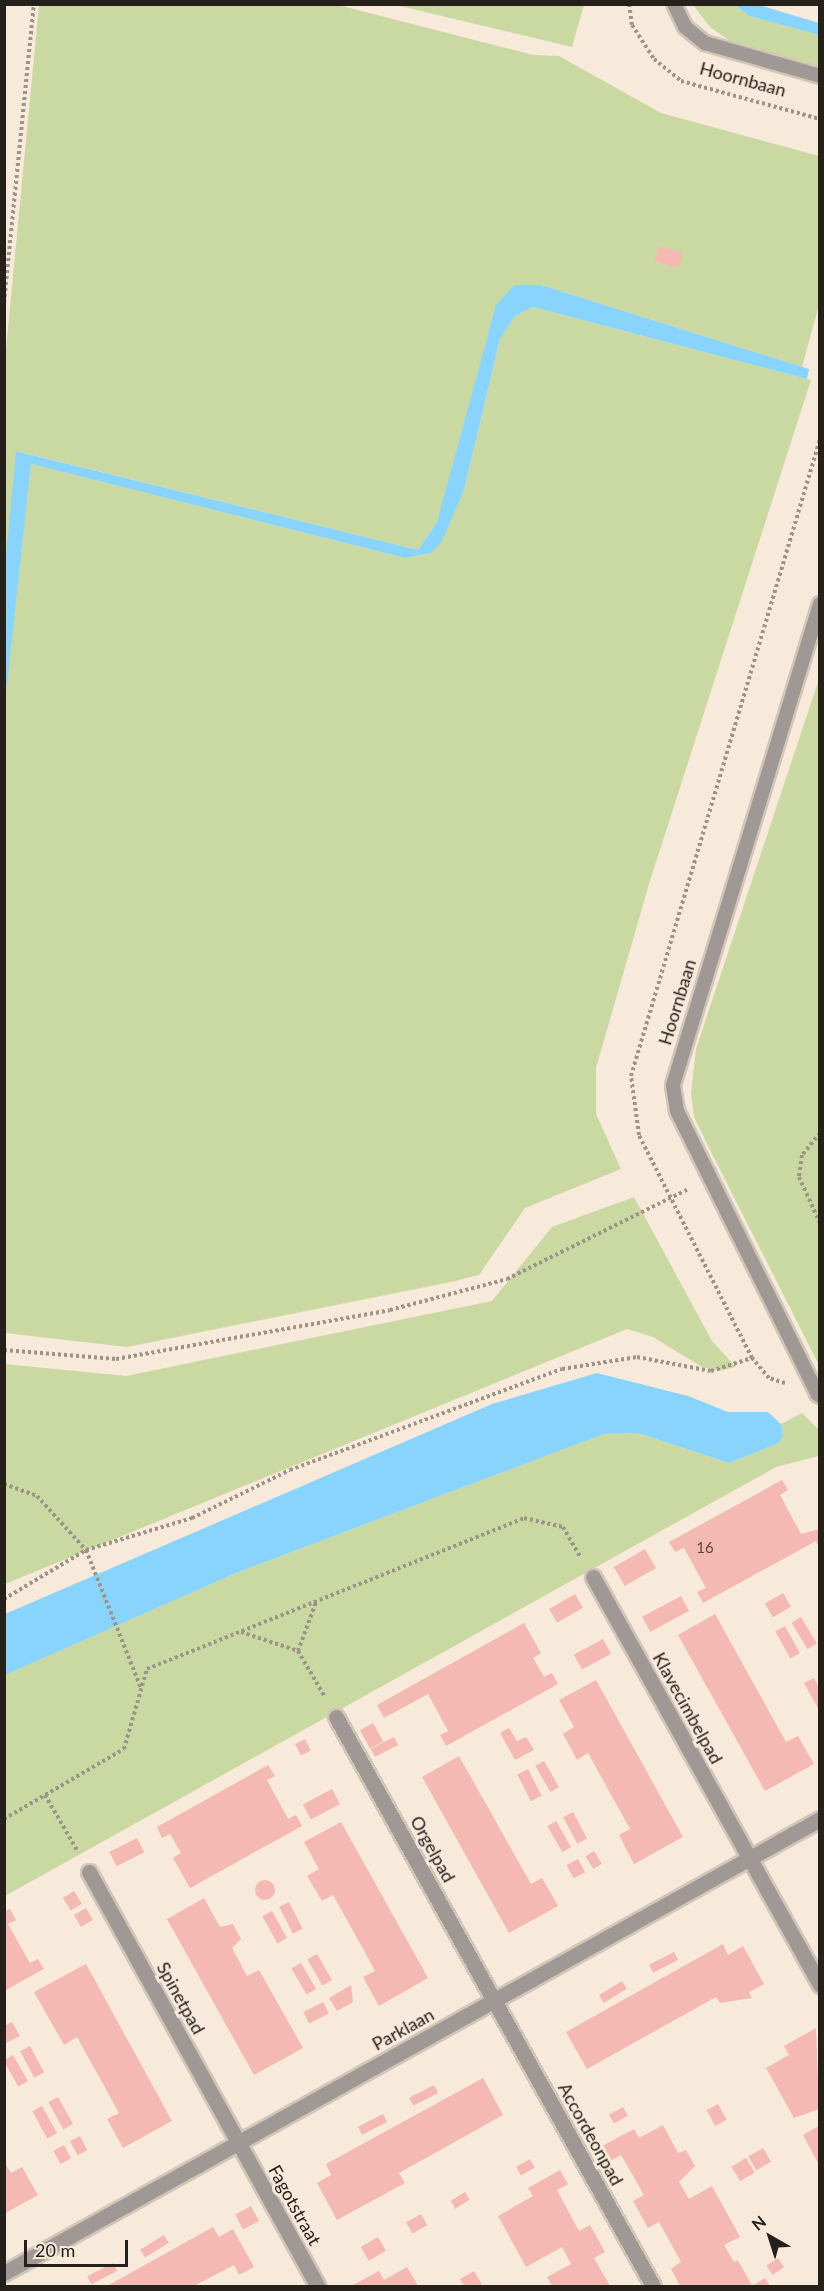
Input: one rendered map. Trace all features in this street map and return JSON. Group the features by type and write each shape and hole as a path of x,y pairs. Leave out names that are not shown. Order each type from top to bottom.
{"street":[{"name":"Klavecimbelpad","path":"593,1577 819,1985"},
{"name":"Orgelpad","path":"336,1717 495,2000"},
{"name":"Parklaan","path":"4,2273 819,1820"},
{"name":"Spinetpad","path":"89,1872 238,2143"},
{"name":"Accordeonpad","path":"495,2000 653,2286"},
{"name":"Fagotstraat","path":"238,2143 318,2286"}],"lane":[{"name":"Hoornbaan","path":"674,4 685,27 705,43 819,76"},
{"name":"Hoornbaan","path":"818,1394 677,1111 675,1071 819,604"}],"path":[{"path":"4,303 34,4"},
{"name":"Hoornbaan","path":"629,4 632,25 654,59 681,81 819,119"},
{"path":"819,1133 802,1155 799,1177 819,1223"},
{"path":"4,1350 116,1359 390,1310 507,1280 710,1177"},
{"path":"4,1599 86,1550 192,1518 290,1470 562,1370 638,1357 711,1371 752,1358"},
{"path":"4,1484 37,1496 86,1550 141,1689"},
{"path":"4,1819 123,1749 147,1670 524,1518 563,1527 593,1577"},
{"path":"298,1650 316,1602"},
{"path":"241,1632 298,1650 336,1717"},
{"path":"45,1796 89,1872"}],"green space":[{"path":"584,4 572,47 396,5"},
{"path":"39,5 338,5 534,55 559,56 661,113 819,156 819,305 802,367 541,285 514,285 437,522 418,550 17,451 5,576 5,359"},
{"path":"693,5 735,5 749,16 819,35 819,67 733,43 710,27"},
{"path":"533,307 811,380 649,884 596,1068 596,1114 621,1169 525,1208 479,1275 127,1347 5,1333 4,703 31,464 405,558 431,553 464,490 500,339 515,316"},
{"path":"819,679 820,1365 694,1117 691,1093 696,1049"},
{"path":"634,1197 712,1341 736,1367 719,1371 702,1367 653,1337 627,1329 5,1584 5,1364 126,1376 492,1301 552,1227"},
{"path":"802,1413 819,1430 819,1456 776,1467 5,1896 4,1675 236,1573 604,1434 638,1433 729,1463 779,1443 781,1424"}],"water":[{"path":"735,5 759,5 819,23 819,35 749,16"},
{"path":"514,285 541,285 809,369 807,379 533,307 515,316 500,339 464,490 441,543 431,553 405,558 31,464 5,703 4,576 16,451 418,550 437,522 496,305"},
{"path":"597,1373 688,1396 728,1412 768,1412 781,1424 783,1435 779,1443 729,1463 638,1433 604,1434 236,1573 5,1675 5,1614 492,1404"}],"building":[{"path":"659,246 683,253 679,268 655,261"},
{"path":"782,1480 788,1490 780,1495 801,1534 819,1529 819,1547 816,1541 703,1603 697,1592 706,1588 684,1548 675,1552 669,1542"},
{"path":"645,1549 656,1568 625,1586 614,1567"},
{"path":"783,1593 791,1607 773,1617 765,1604"},
{"path":"575,1594 583,1608 557,1623 549,1609"},
{"path":"681,1596 689,1611 650,1632 642,1617"},
{"path":"715,1614 786,1742 798,1736 814,1764 765,1791 678,1635"},
{"path":"801,1617 817,1644 808,1649 792,1623"},
{"path":"524,1623 541,1653 533,1658 544,1677 552,1673 558,1684 446,1746 440,1735 448,1731 428,1694 384,1718 377,1705"},
{"path":"785,1626 800,1653 790,1658 775,1631"},
{"path":"603,1639 611,1654 582,1670 574,1654"},
{"path":"814,1678 819,1688 819,1710 804,1683"},
{"path":"596,1680 683,1837 634,1864 619,1835 630,1829 588,1753 577,1760 563,1734 574,1727 559,1700"},
{"path":"373,1723 383,1741 370,1749 360,1730"},
{"path":"509,1728 517,1741 526,1737 534,1750 515,1760 500,1733"},
{"path":"394,1737 398,1745 375,1757 371,1749"},
{"path":"305,1739 311,1751 301,1756 295,1744"},
{"path":"459,1756 531,1884 542,1878 558,1906 509,1933 422,1777"},
{"path":"544,1761 559,1787 550,1792 535,1766"},
{"path":"268,1765 275,1776 267,1780 288,1819 296,1815 302,1826 190,1888 173,1858 181,1853 170,1834 162,1838 157,1827"},
{"path":"528,1769 542,1796 531,1801 517,1774"},
{"path":"332,1789 340,1804 311,1820 303,1804"},
{"path":"573,1812 587,1838 577,1844 563,1817"},
{"path":"556,1821 571,1847 562,1852 547,1826"},
{"path":"341,1822 428,1978 379,2006 363,1977 375,1971 362,1947 333,1895 322,1901 307,1876 319,1869 304,1842"},
{"path":"137,1838 144,1852 117,1866 109,1852"},
{"path":"594,1851 602,1864 593,1869 586,1856"},
{"path":"578,1859 585,1872 574,1878 567,1865"},
{"path":"265,1880 272,1883 275,1890 272,1897 265,1900 258,1897 255,1890 258,1883"},
{"path":"74,1891 82,1904 71,1911 63,1898"},
{"path":"204,1898 220,1927 233,1924 241,1939 232,1948 247,1976 259,1970 303,2048 254,2075 167,1919"},
{"path":"289,1902 303,1929 293,1934 279,1907"},
{"path":"86,1908 93,1920 81,1927 74,1915"},
{"path":"10,1909 16,1920 8,1924 30,1963 38,1959 44,1969 4,1991 4,1911"},
{"path":"272,1911 287,1938 277,1943 262,1916"},
{"path":"723,1944 728,1955 743,1946 764,1984 749,1992 752,1998 720,2003 716,1997 587,2069 566,2032"},
{"path":"674,1952 678,1960 653,1973 649,1965"},
{"path":"317,1954 332,1980 322,1985 307,1960"},
{"path":"301,1963 316,1989 306,1994 291,1969"},
{"path":"86,1964 172,2121 123,2148 107,2119 119,2113 77,2037 64,2045 34,1992"},
{"path":"622,1981 627,1989 604,2003 599,1995"},
{"path":"351,1985 353,2002 337,2011 329,1998"},
{"path":"323,2002 329,2014 309,2024 303,2012"},
{"path":"12,2022 20,2036 4,2044 4,2026"},
{"path":"816,2028 819,2109 794,2118 766,2068 789,2055 784,2046"},
{"path":"30,2046 44,2072 34,2078 20,2051"},
{"path":"13,2055 28,2081 18,2086 4,2061"},
{"path":"483,2078 503,2115 399,2173 405,2183 337,2220 317,2183 331,2175 326,2164"},
{"path":"434,2085 438,2093 413,2106 409,2098"},
{"path":"58,2097 73,2124 63,2129 48,2102"},
{"path":"718,2104 727,2120 715,2126 707,2110"},
{"path":"42,2106 57,2133 47,2138 32,2111"},
{"path":"623,2107 628,2116 614,2124 609,2115"},
{"path":"383,2114 387,2122 362,2135 358,2127"},
{"path":"663,2125 678,2153 686,2150 695,2166 679,2182 689,2199 712,2186 740,2237 724,2245 734,2262 738,2260 752,2286 680,2286 671,2269 681,2262 659,2222 648,2228 633,2201 644,2195 621,2155 610,2161 602,2146 634,2129 639,2138"},
{"path":"819,2126 819,2165 803,2135"},
{"path":"80,2136 87,2150 77,2155 70,2141"},
{"path":"64,2145 71,2158 60,2164 53,2151"},
{"path":"763,2148 771,2162 756,2170 748,2156"},
{"path":"746,2158 755,2173 740,2181 731,2167"},
{"path":"530,2159 535,2168 521,2176 516,2167"},
{"path":"4,2162 11,2173 22,2167 38,2195 4,2214"},
{"path":"560,2170 568,2184 557,2190 579,2231 590,2225 605,2252 594,2258 610,2286 552,2286 547,2277 571,2264 562,2247 526,2267 498,2216 533,2196 528,2188"},
{"path":"465,2192 470,2200 455,2209 451,2201"},
{"path":"251,2206 259,2221 243,2229 235,2214"},
{"path":"421,2214 427,2225 412,2234 406,2222"},
{"path":"213,2227 219,2237 233,2229 254,2267 239,2275 234,2265 194,2286 107,2286"},
{"path":"164,2235 169,2243 145,2257 140,2250"},
{"path":"378,2237 386,2251 369,2261 361,2247"},
{"path":"778,2258 784,2267 773,2275 766,2266"},
{"path":"113,2263 117,2271 91,2284 87,2276"},
{"path":"407,2267 418,2286 351,2286 379,2271 384,2280"},
{"path":"474,2271 483,2286 464,2286 460,2279"},
{"path":"765,2278 770,2286 752,2286"}]}
